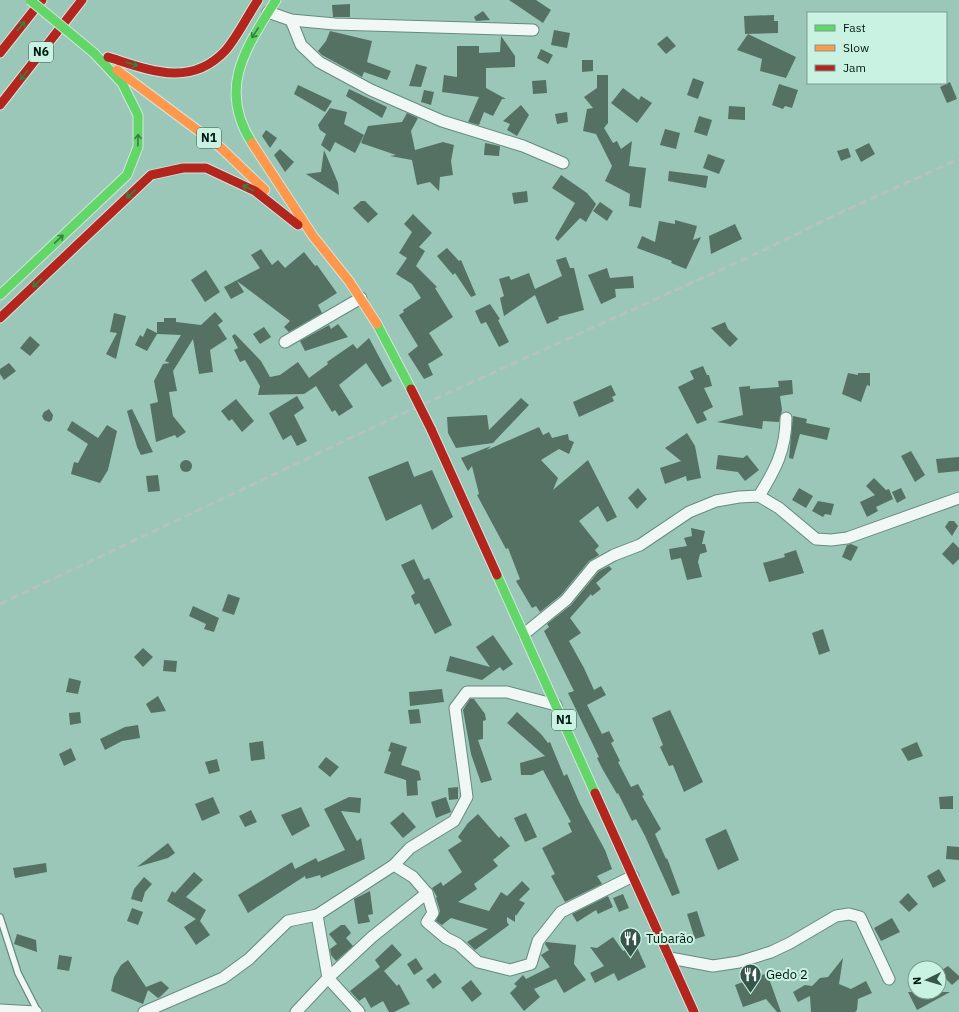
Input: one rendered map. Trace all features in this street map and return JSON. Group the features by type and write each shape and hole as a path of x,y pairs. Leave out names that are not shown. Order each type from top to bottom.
{"highway":[{"path":"0,294 127,175 138,147 138,115 122,83 94,53 30,0"},
{"name":"N6","path":"0,53 42,0"},
{"name":"N6","path":"0,104 82,0"},
{"path":"94,53 153,70 184,74 207,64 225,51 258,0"},
{"path":"276,0 250,40 236,77 236,105 245,132 313,236"},
{"name":"N1","path":"94,53 220,147 313,236 349,281 376,321 430,429 557,705 694,1012"},
{"path":"0,318 151,175 183,168 206,168 255,191 313,236"}],"street":[{"path":"268,12 291,20 335,24 386,27 533,30"},
{"path":"291,20 301,45 319,62 371,90 442,121 523,146 563,164"},
{"path":"285,342 360,298"},
{"path":"759,496 781,454 786,436 786,418"},
{"path":"524,634 566,600 594,566 608,558 640,546 689,512 716,501 739,497 759,496 779,508 816,539 831,540 847,538 959,498"},
{"path":"144,1012 223,978 249,959 288,921 317,915 394,865 410,848 454,821 467,797 454,708 467,692 507,692 557,705"},
{"path":"394,865 413,877 427,893 433,913 427,922 446,938 458,944 478,962 510,970 531,964 538,941 561,912 633,876"},
{"path":"296,1012 328,978 372,937 427,893"},
{"path":"670,958 713,966 739,962 771,952 790,943 836,916 849,914 860,917 889,979"},
{"path":"317,915 328,978 359,1012"},
{"path":"0,1010 37,1012"}],"lane":[{"path":"0,917 18,973 37,1012"}],"building":[{"path":"509,0 536,0 551,10 543,23"},
{"path":"350,4 350,17 333,17 332,5"},
{"path":"483,11 490,20 476,21 474,17"},
{"path":"774,15 774,21 778,21 778,33 745,34 744,16"},
{"path":"554,30 570,33 567,48 551,45"},
{"path":"330,31 372,41 367,62 391,71 387,80 364,72 362,77 322,55 318,51 326,41"},
{"path":"748,34 796,57 786,78 760,71 762,59 737,50"},
{"path":"501,36 515,56 515,67 486,68 486,88 506,99 502,99 493,116 484,112 479,125 468,122 479,97 442,92 444,75 457,77 457,46 479,46 479,53 500,52"},
{"path":"667,36 676,46 666,54 657,44"},
{"path":"541,49 553,55 548,64 537,58"},
{"path":"582,60 593,60 593,71 582,72"},
{"path":"416,64 427,67 421,87 409,86"},
{"path":"597,75 608,75 608,123 604,128 613,143 617,141 621,149 632,141 629,166 646,168 641,208 629,206 630,194 605,181 612,166 596,134 583,131 587,109 593,108 584,97 597,88"},
{"path":"693,78 704,82 698,99 687,95"},
{"path":"546,80 547,93 533,94 532,81"},
{"path":"950,82 957,99 947,103 940,87"},
{"path":"779,84 798,90 792,108 785,106 783,109 772,105"},
{"path":"298,85 332,101 325,112 294,94"},
{"path":"623,88 639,100 641,96 652,103 637,123 611,103"},
{"path":"349,89 387,107 382,118 346,96"},
{"path":"424,90 434,92 431,105 421,102"},
{"path":"521,105 529,115 517,136 507,130 510,124 503,121"},
{"path":"729,106 745,107 745,120 728,119"},
{"path":"330,108 347,112 344,124 364,135 355,153 335,142 330,152 321,145 326,134 320,130 318,125"},
{"path":"567,112 568,122 557,124 555,114"},
{"path":"407,113 418,118 411,131 415,150 443,142 454,145 451,161 453,175 440,177 439,191 430,182 417,185 412,160 390,156 396,155 361,143 368,126 402,122"},
{"path":"699,116 712,120 707,136 694,132"},
{"path":"665,129 680,133 676,149 660,145"},
{"path":"266,130 277,138 270,148 262,136"},
{"path":"485,143 500,146 499,156 484,155"},
{"path":"869,143 875,154 861,162 855,150"},
{"path":"848,148 851,157 841,161 837,151"},
{"path":"280,149 294,162 285,172 274,155"},
{"path":"324,150 338,183 339,195 306,174 321,172"},
{"path":"708,154 725,160 719,174 703,168"},
{"path":"669,171 708,176 706,188 668,181"},
{"path":"561,175 587,193 596,204 586,222 580,218 558,241 555,238 575,203 552,188"},
{"path":"527,191 528,202 514,204 512,193"},
{"path":"361,201 365,201 378,214 368,223 353,208"},
{"path":"600,202 613,211 607,221 593,211"},
{"path":"413,214 432,233 419,247 425,251 416,266 437,287 435,288 453,317 429,333 443,355 428,364 433,375 424,379 408,354 418,346 399,315 404,312 403,310 421,298 412,284 396,274 407,258 399,253 412,232 404,224"},
{"path":"675,220 697,226 693,240 701,237 686,269 671,263 672,261 637,248 642,236 655,242 659,221 675,224"},
{"path":"735,224 742,239 711,254 709,236"},
{"path":"447,248 459,261 461,260 476,295 471,297 455,273 453,275 437,256"},
{"path":"261,249 272,265 278,260 285,268 304,252 315,266 317,265 337,293 318,305 322,313 289,332 284,327 290,321 237,281 244,292 231,299 224,287 260,268 251,255"},
{"path":"566,257 570,268 574,268 584,310 558,317 559,319 547,324 535,295 504,316 500,298 504,296 499,279 509,276 511,280 529,273 535,289 562,276 556,260"},
{"path":"607,268 610,278 633,276 634,288 615,289 616,297 601,304 588,275"},
{"path":"206,270 220,292 205,302 191,280"},
{"path":"490,304 500,319 498,320 509,342 499,347 486,322 481,324 475,311"},
{"path":"215,312 223,321 218,325 227,339 210,350 213,372 199,374 193,339 173,371 177,391 169,392 173,416 186,432 177,438 175,435 156,442 150,404 158,402 154,381 163,364 170,363 165,361 181,335 157,334 147,351 135,345 140,335 143,337 147,328 157,333 157,322 164,322 164,318 176,318 176,322 201,325"},
{"path":"114,313 126,316 116,359 106,354 117,333 110,332"},
{"path":"725,322 728,329 738,339 730,347 711,328"},
{"path":"338,324 348,337 305,351 300,341 329,325 331,329"},
{"path":"264,327 271,337 260,344 253,334"},
{"path":"235,334 261,361 270,377 280,375 298,362 309,378 328,364 327,362 353,344 357,349 369,338 392,381 382,387 366,363 339,385 353,407 339,416 335,410 332,412 316,386 304,394 258,395 260,386 245,360 240,362 234,350 238,348 232,336"},
{"path":"30,336 40,345 30,356 20,348"},
{"path":"9,363 16,371 4,380 0,374 0,369"},
{"path":"703,366 707,375 709,375 712,386 704,388 713,407 703,412 707,420 697,424 678,387 694,379 690,371"},
{"path":"848,373 858,375 858,373 870,373 870,386 867,385 861,402 842,394"},
{"path":"792,380 793,394 780,396 782,410 779,422 763,421 762,429 717,422 743,415 739,387 750,386 750,389 779,387 778,381"},
{"path":"611,385 616,395 612,397 614,401 579,417 573,402"},
{"path":"297,396 304,408 294,415 307,441 297,446 291,435 283,440 269,413"},
{"path":"521,398 529,405 493,443 456,448 448,433 447,417 487,415 489,430"},
{"path":"236,399 254,421 242,432 232,419 229,421 221,411"},
{"path":"49,409 53,415 52,420 49,422 44,420 42,416 44,412"},
{"path":"132,409 153,452 141,455 137,447 127,411"},
{"path":"793,416 807,419 806,423 830,428 827,440 800,434 793,459 789,458"},
{"path":"72,421 98,438 107,425 117,431 108,470 100,483 71,474 74,462 78,463 88,444 67,430"},
{"path":"539,427 543,435 549,432 552,438 568,434 569,440 574,442 569,454 559,449 541,460 558,478 553,490 588,460 617,517 607,522 598,506 579,521 599,546 595,550 599,555 589,561 561,595 540,612 536,606 532,608 516,581 520,579 508,548 506,549 477,495 479,494 472,466 468,471 461,458 491,446 487,450"},
{"path":"687,433 695,446 701,478 687,481 686,476 665,484 660,468 681,461 665,448"},
{"path":"911,451 925,475 915,482 901,456"},
{"path":"718,455 743,458 747,455 759,470 745,481 738,472 716,469"},
{"path":"959,457 959,471 938,473 936,459"},
{"path":"186,460 190,462 192,466 190,470 186,472 182,470 180,466 182,462"},
{"path":"408,461 414,477 432,470 453,517 432,530 421,504 386,521 368,477"},
{"path":"158,475 160,491 148,492 146,476"},
{"path":"874,478 886,490 889,489 893,499 876,507 878,511 867,517 860,502 875,495 866,486"},
{"path":"638,488 647,499 637,509 628,498"},
{"path":"799,488 813,496 806,508 792,500"},
{"path":"901,488 906,498 897,503 892,492"},
{"path":"818,501 834,504 831,515 825,514 823,517 812,511"},
{"path":"949,521 954,521 958,526 952,536 945,527"},
{"path":"691,528 705,531 702,544 705,544 707,552 700,554 698,562 702,577 687,580 681,558 671,560 669,549 687,546 684,538 692,536"},
{"path":"953,542 959,548 959,559 953,565 942,554"},
{"path":"851,544 858,547 851,561 842,557 847,545"},
{"path":"796,550 804,573 769,582 763,563 785,557 784,554"},
{"path":"414,559 424,580 429,578 452,625 435,634 419,603 415,605 411,596 415,593 401,565"},
{"path":"609,566 612,569 596,583 601,589 592,596 591,594 570,618 581,633 569,641 594,690 601,686 606,695 587,705 602,734 609,731 614,741 611,743 620,761 618,762 631,787 638,784 644,795 642,796 661,829 655,834 666,859 667,858 680,893 672,896 636,819 632,821 618,793 617,794 597,758 599,757 568,693 574,691 544,631 549,627 547,624 571,605 599,571"},
{"path":"228,594 240,598 234,615 222,611"},
{"path":"193,606 219,618 214,632 204,629 206,624 189,616"},
{"path":"823,629 830,651 819,655 812,633"},
{"path":"493,635 513,664 503,671 500,667 482,680 446,671 450,656 490,667 476,647"},
{"path":"143,648 153,657 143,667 134,657"},
{"path":"164,660 177,661 176,672 163,671"},
{"path":"69,678 81,681 78,694 66,692"},
{"path":"442,689 444,702 410,706 409,692"},
{"path":"158,696 166,711 151,713 146,704"},
{"path":"470,699 474,699 485,714 486,720 483,721 483,739 478,740 492,780 481,783 471,754 463,710"},
{"path":"419,709 421,723 410,724 408,710"},
{"path":"670,710 703,782 684,792 673,765 669,766 660,747 663,745 652,718"},
{"path":"80,712 81,723 70,725 69,713"},
{"path":"517,712 541,734 548,743 550,742 564,776 567,774 580,804 605,850 612,869 597,876 602,884 565,902 551,876 555,874 542,848 572,832 568,823 571,822 543,770 532,775 521,775 520,763 545,756 507,723"},
{"path":"138,725 140,738 122,741 105,750 100,739 125,727"},
{"path":"263,741 265,759 251,761 249,743"},
{"path":"391,742 407,747 401,765 419,771 421,780 417,781 418,795 407,796 406,780 384,773 391,752 388,751"},
{"path":"917,742 923,756 908,761 901,749"},
{"path":"71,748 76,760 64,766 59,754"},
{"path":"326,757 339,767 330,777 318,767"},
{"path":"217,759 220,771 209,774 205,762"},
{"path":"458,787 458,799 449,800 448,788"},
{"path":"953,796 953,809 940,809 939,797"},
{"path":"213,797 220,813 202,821 195,804"},
{"path":"349,797 361,798 360,813 341,811 357,841 361,838 365,859 321,878 320,875 306,879 305,876 248,913 238,895 292,862 295,869 316,858 318,862 345,850 324,809"},
{"path":"446,797 451,812 436,818 431,802"},
{"path":"301,807 310,826 292,836 281,815"},
{"path":"251,810 257,822 245,827 239,816"},
{"path":"403,812 416,827 403,838 390,823"},
{"path":"526,813 537,837 525,842 514,818"},
{"path":"478,814 499,838 501,836 510,846 493,860 498,866 474,884 477,889 458,902 489,911 501,892 507,896 522,881 530,889 519,900 525,903 516,916 515,914 515,922 507,917 507,922 509,925 475,950 467,942 488,929 451,918 442,925 436,921 440,911 437,897 432,888 441,882 443,886 462,872 448,850 462,841 458,837 468,823"},
{"path":"726,829 739,860 718,870 705,839"},
{"path":"168,843 175,853 168,858 137,867"},
{"path":"947,846 959,847 959,860 946,859"},
{"path":"46,863 47,872 15,878 13,868"},
{"path":"939,869 946,881 933,888 927,876"},
{"path":"194,872 203,880 186,897 206,910 200,921 210,935 196,945 184,927 196,919 167,901 172,891 175,893"},
{"path":"144,877 152,884 145,892 142,902 131,899 134,889"},
{"path":"370,891 373,914 368,915 370,922 358,924 354,899"},
{"path":"908,893 918,904 909,912 899,902"},
{"path":"623,894 629,908 619,912 613,898"},
{"path":"608,896 613,907 598,914 596,910 577,922 572,914"},
{"path":"132,908 143,912 138,925 127,921"},
{"path":"697,911 705,936 695,939 687,914"},
{"path":"892,918 900,932 881,941 874,928"},
{"path":"341,925 345,925 351,933 346,938 353,946 336,961 331,955 330,949 337,944 329,934"},
{"path":"17,934 36,940 37,952 14,944"},
{"path":"613,937 623,951 636,945 646,967 618,981 614,973 595,983 590,973 604,966 590,947 597,948"},
{"path":"546,942 576,945 574,964 586,980 564,993 556,979 534,989 540,997 524,1011 510,993 517,986 514,984 523,975 526,979 550,967 541,955 549,950 545,944"},
{"path":"392,944 402,955 384,971 397,986 399,984 410,1004 394,1012 389,1012 383,1001 371,1008 365,997 359,1001 350,991 380,967 375,960"},
{"path":"59,955 72,957 69,971 57,969"},
{"path":"416,958 423,969 414,975 407,964"},
{"path":"843,958 839,984 851,989 866,981 872,993 858,999 857,1010 855,1012 811,1012 810,996 798,1002 793,992 805,985 812,986 820,978 828,977"},
{"path":"128,960 146,987 161,981 169,988 158,998 148,990 143,1004 111,991 114,977 121,965"},
{"path":"947,967 959,976 959,979 952,985 947,980"},
{"path":"435,973 442,982 433,989 426,980"},
{"path":"767,973 781,1012 777,1012 766,999 743,1007 735,985"},
{"path":"471,980 482,994 472,1002 461,988"},
{"path":"912,1000 935,1000 917,1010"}],"railway":[{"path":"0,604 395,417 760,252 831,217 959,159"}],"traffic: fast":[{"path":"30,0 94,53"},
{"path":"252,143 242,123 237,104 236,86 246,52 276,0"},
{"path":"0,295 127,175 138,147 138,115 122,83 94,53"},
{"path":"377,324 411,389"},
{"path":"497,575 595,793"}],"traffic: slow":[{"path":"117,70 220,147 265,190"},
{"path":"252,143 313,236 349,281 377,324"}],"traffic: jam":[{"path":"0,53 42,0"},
{"path":"0,105 82,0"},
{"path":"108,57 154,71 183,73 198,69 212,62 225,51 238,34 258,0"},
{"path":"0,318 151,175 183,168 206,168 255,191 298,225"},
{"path":"411,389 431,429"},
{"path":"431,429 497,575"},
{"path":"595,793 694,1012"}],"place":[{"name":"Tubarão","path":"631,958"},
{"name":"Gedo 2","path":"750,994"}]}
